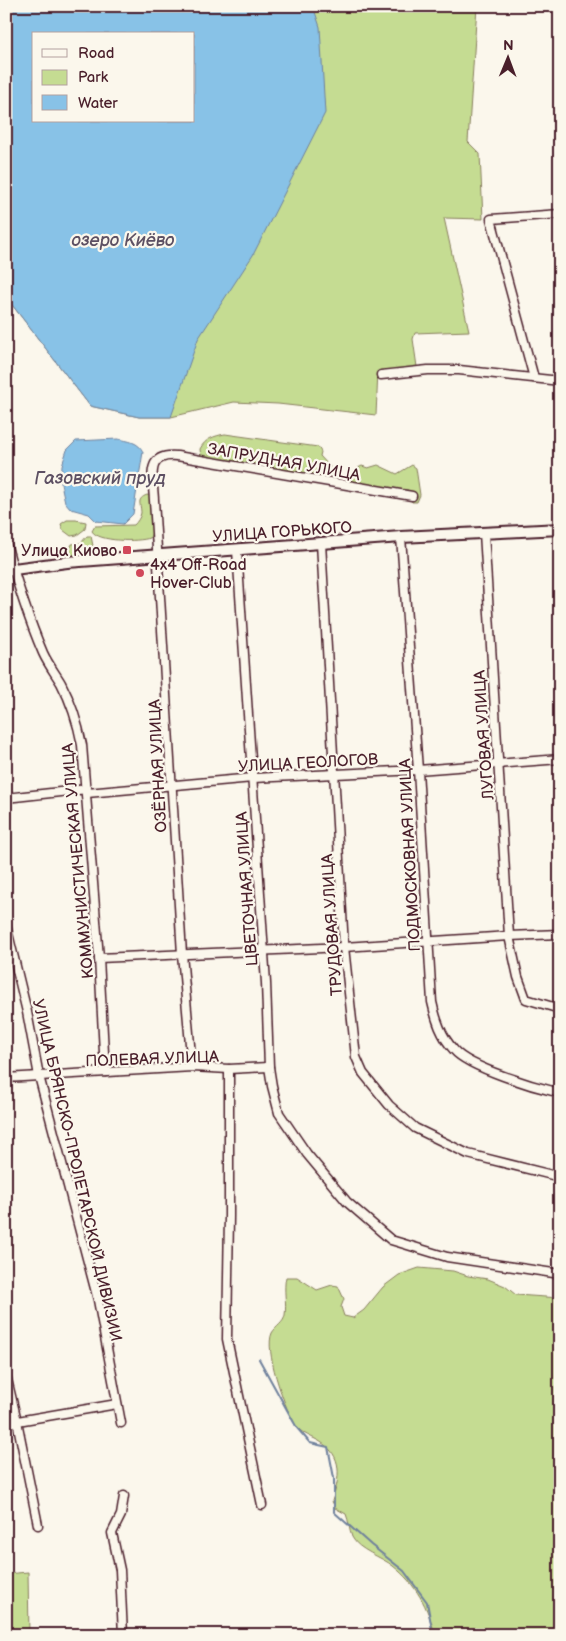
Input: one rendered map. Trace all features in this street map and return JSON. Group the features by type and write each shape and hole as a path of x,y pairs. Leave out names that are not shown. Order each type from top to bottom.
{"street":[{"path":"534,378 491,219 560,214"},
{"path":"381,375 428,370 459,370 560,381"},
{"name":"ЗАПРУДНАЯ УЛИЦА","path":"154,464 160,457 167,455 177,456 412,496"},
{"name":"ОЗЁРНАЯ УЛИЦА","path":"154,464 153,481 182,954 192,1067"},
{"name":"УЛИЦА ГОРЬКОГО","path":"9,569 67,562 401,537 560,530"},
{"name":"ЛУГОВАЯ УЛИЦА","path":"484,533 509,936 518,977 526,999 560,1009"},
{"name":"ПОДМОСКОВНАЯ УЛИЦА","path":"401,537 432,1002 437,1026 454,1050 468,1062 540,1088 560,1093"},
{"name":"КОММУНИСТИЧЕСКАЯ УЛИЦА","path":"6,543 9,569 44,655 62,684 78,727 82,745 100,958 105,1072"},
{"name":"ТРУДОВАЯ УЛИЦА","path":"321,543 344,947 356,1057 363,1073 389,1105 415,1128 468,1154 560,1177"},
{"name":"ЦВЕТОЧНАЯ УЛИЦА","path":"236,550 253,778 270,1067 272,1086 279,1113 307,1154 347,1202 391,1240 447,1257 560,1274"},
{"name":"УЛИЦА ГЕОЛОГОВ","path":"6,798 253,778 418,770 560,759"},
{"name":"УЛИЦА БРЯНСКО-ПРОЛЕТАРСКОЙ ДИВИЗИИ","path":"6,925 39,1076 98,1300 121,1423"},
{"path":"100,958 344,947 560,934"},
{"name":"ПОЛЕВАЯ УЛИЦА","path":"6,1078 192,1067 229,1069 270,1067"},
{"path":"229,1069 229,1216 226,1339 262,1505"},
{"path":"6,1375 38,1525"},
{"path":"6,1423 116,1404"},
{"path":"123,1635 118,1559 112,1533 121,1515 124,1496"}],"green space":[{"path":"227,6 477,6 468,142 480,154 483,219 444,218 469,331 415,333 413,339 417,367 378,371 376,415 278,404 234,402 171,417 139,417 90,406 6,297 195,122"},
{"path":"225,434 318,447 321,452 320,456 331,468 330,474 323,477 201,458 200,449 207,440"},
{"path":"378,465 397,474 412,465 416,468 420,495 417,502 412,502 408,490 394,490 346,480 346,478 352,477 358,468 362,466 368,468"},
{"path":"147,495 152,496 152,532 150,538 137,540 110,539 96,535 92,531 95,526 134,525 141,513 140,500"},
{"path":"67,520 86,522 85,529 77,535 71,536 63,530 61,524"},
{"path":"87,536 91,536 94,551 83,557 69,556 68,553 72,544 81,543"},
{"path":"419,1268 453,1271 468,1276 488,1279 505,1286 516,1295 560,1298 560,1635 435,1635 429,1615 415,1588 393,1566 355,1542 346,1514 335,1508 332,1501 338,1475 338,1468 333,1453 319,1441 298,1428 285,1403 276,1377 270,1341 272,1333 284,1318 286,1277 297,1277 317,1290 332,1285 338,1286 344,1299 341,1307 344,1316 353,1318 364,1310 383,1287 399,1275"},
{"path":"28,1572 29,1635 6,1635 6,1574"}],"water":[{"name":"озеро Киёво","path":"6,6 313,6 320,27 325,113 253,255 198,339 171,417 139,417 90,406 6,297"},
{"name":"Газовский пруд","path":"118,439 136,444 143,452 133,514 123,524 96,521 89,514 71,509 65,502 61,484 62,465 67,450 76,441"}],"waterway":[{"path":"259,1359 297,1428 310,1443 328,1447 334,1478 334,1512 404,1571 427,1602 433,1635"}],"place":[{"name":"Улица Киово","path":"127,550"},
{"name":"4x4 Off-Road Hover-Club","path":"140,573"}]}
